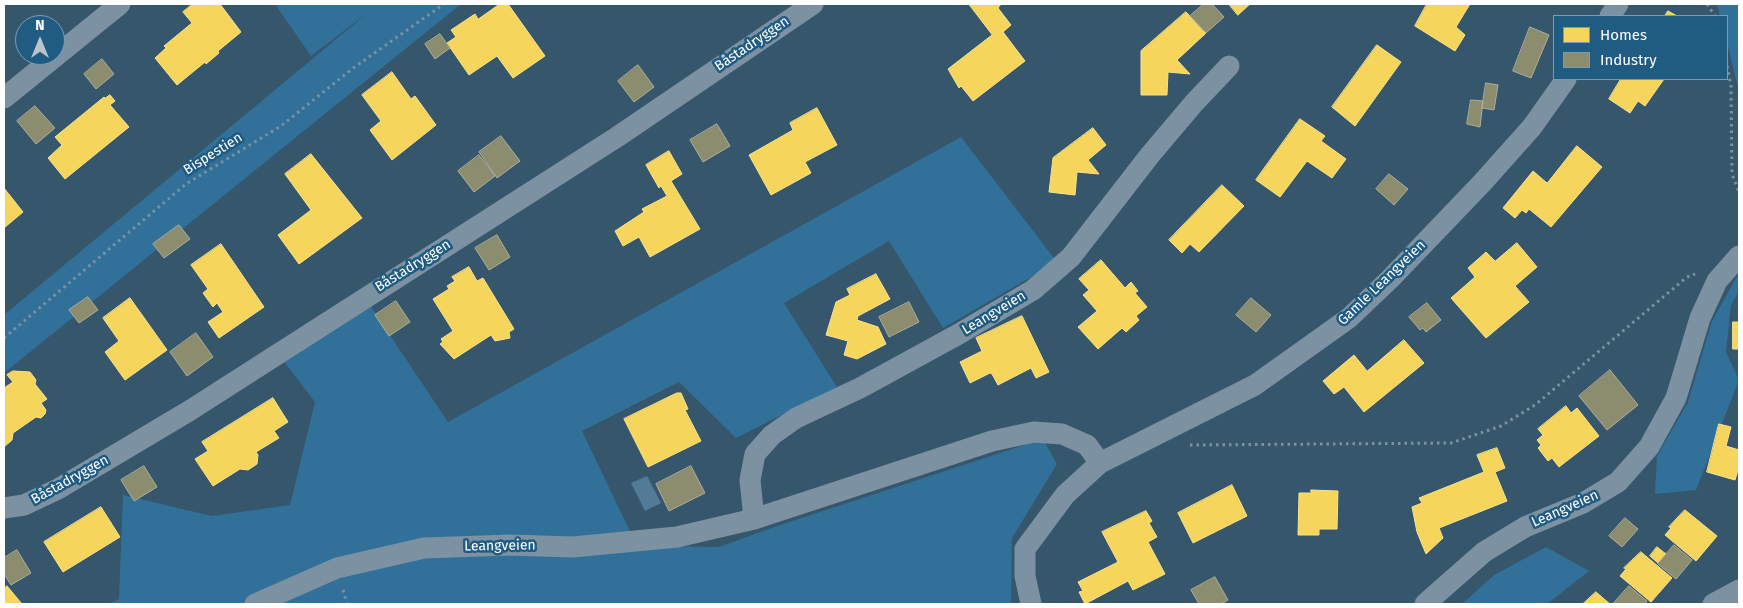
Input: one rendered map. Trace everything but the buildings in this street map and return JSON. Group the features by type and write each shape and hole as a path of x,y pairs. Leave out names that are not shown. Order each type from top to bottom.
{"street":[{"path":"4,98 120,4"},
{"name":"Båstadryggen","path":"4,508 24,505 58,489 188,411 617,137 813,4"},
{"path":"1611,15 1618,4"},
{"name":"Leangveien","path":"754,519 750,480 755,454 772,435 796,418 876,379 957,335 1033,290 1071,258 1150,155 1194,103 1230,66"},
{"name":"Gamle Leangveien","path":"1100,463 1255,385 1349,318 1390,279 1482,183 1532,127 1565,80"},
{"name":"Leangveien","path":"1425,604 1484,552 1525,527 1583,503 1618,482 1649,447 1676,398 1700,318 1717,280 1733,262"},
{"name":"Leangveien","path":"255,604 337,568 424,548 510,544 572,547 677,537 754,519 992,441 1034,432 1062,434 1087,445 1100,463"},
{"path":"1031,604 1025,576 1025,549 1064,495 1100,463"},
{"path":"1713,604 1739,590"}],"path":[{"name":"Bispestien","path":"4,338 186,184 281,126 352,69 444,4"},
{"path":"1707,4 1714,15"},
{"path":"1728,71 1731,85 1732,174 1739,192"},
{"path":"1158,435 1164,445 1451,443 1500,426 1535,405 1687,277 1718,265 1733,262"}],"shaded area":[{"path":"275,4 461,4 4,373 4,315 370,11 311,56"},
{"path":"1717,4 1739,4 1739,92 1728,46 1728,15 1720,15"},
{"path":"961,137 1057,262 943,328 889,241 784,303 837,387 736,438 679,382 582,431 637,546 719,547 780,525 1043,439 1057,464 1012,538 1011,604 109,604 119,599 123,495 212,516 290,505 315,402 282,359 367,301 448,422"},
{"path":"1739,273 1739,291 1731,305 1726,352 1739,380 1696,490 1655,494 1657,456 1688,402 1712,321"},
{"path":"647,476 661,503 645,511 631,483"},
{"path":"1546,547 1589,571 1547,604 1462,604 1494,575"}]}
